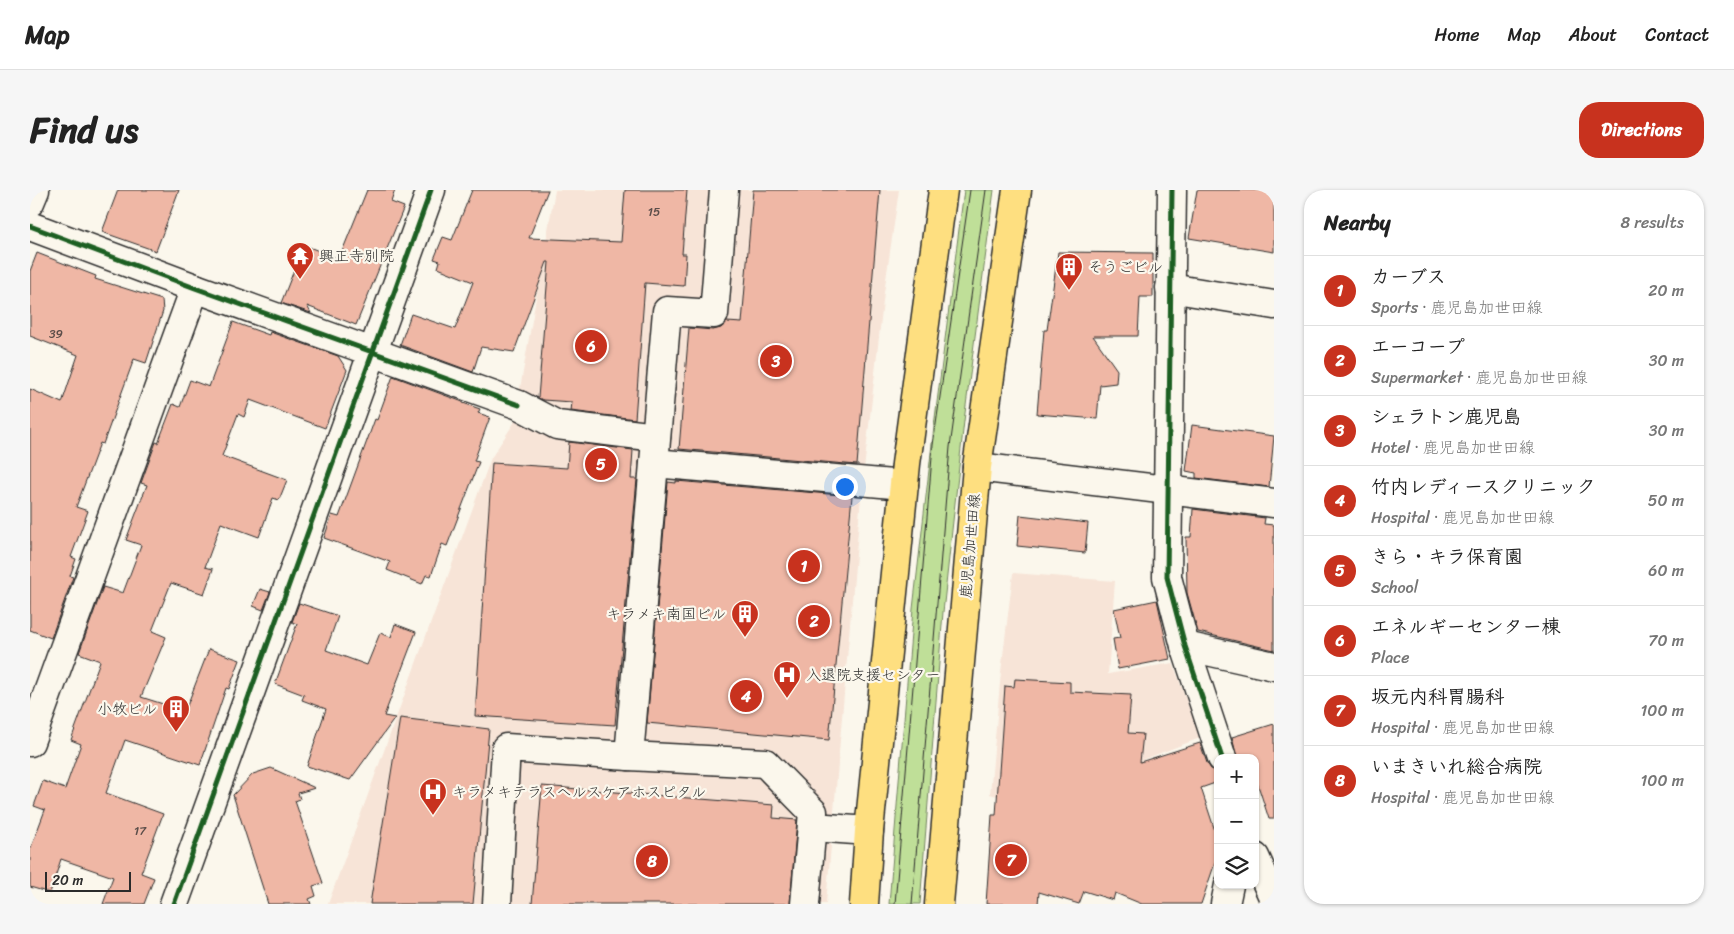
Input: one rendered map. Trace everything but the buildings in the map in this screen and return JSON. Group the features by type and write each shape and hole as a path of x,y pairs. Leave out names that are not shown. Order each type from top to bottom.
{"main road":[{"path":"864,904 869,831 904,485 943,190"},
{"name":"鹿児島加世田線","path":"939,904 977,467 1017,190"}],"street":[{"path":"30,202 35,190"},
{"path":"174,904 431,190"},
{"path":"629,756 667,311 714,314 724,190"},
{"path":"1172,190 1167,577 1185,646 1221,754"},
{"path":"30,226 519,405 558,425 655,450 904,485"},
{"path":"30,742 196,288"},
{"path":"1170,288 1274,305"},
{"path":"977,467 1274,503"},
{"path":"1185,646 1274,666"},
{"path":"497,904 506,748 765,763 813,812 805,904"},
{"path":"812,827 869,831"},
{"path":"1259,866 1274,899"},
{"path":"1225,904 1228,889"}],"shaded area":[{"path":"555,190 899,190 884,293 861,496 826,904 328,904 491,458 514,423"},
{"path":"1013,573 1115,581 1108,674 1173,663 1200,738 1142,760 1136,836 990,794 1001,672"}],"green space":[{"path":"964,190 994,190 964,421 943,612 920,904 889,904 913,609"}],"tram line":[{"path":"895,904 933,445 970,190"},
{"path":"912,904 950,447 986,190"}],"cycle path":[{"path":"174,904 431,190"},
{"path":"1172,190 1167,577 1185,646 1221,754"},
{"path":"30,226 195,288 519,405"}],"place":[{"name":"興正寺別院","path":"300,280"},
{"name":"そうごビル","path":"1069,291"},
{"name":"エネルギーセンター棟","path":"591,346"},
{"name":"シェラトン鹿児島","path":"776,361"},
{"name":"きら・キラ保育園","path":"601,464"},
{"name":"カーブス","path":"804,566"},
{"name":"エーコープ","path":"814,621"},
{"name":"キラメキ南国ビル","path":"745,638"},
{"name":"竹内レディースクリニック","path":"746,696"},
{"name":"入退院支援センター","path":"787,699"},
{"name":"小牧ビル","path":"176,733"},
{"name":"キラメキテラスヘルスケアホスピタル","path":"433,816"},
{"name":"坂元内科胃腸科","path":"1011,860"},
{"name":"いまきいれ総合病院","path":"652,861"}]}
